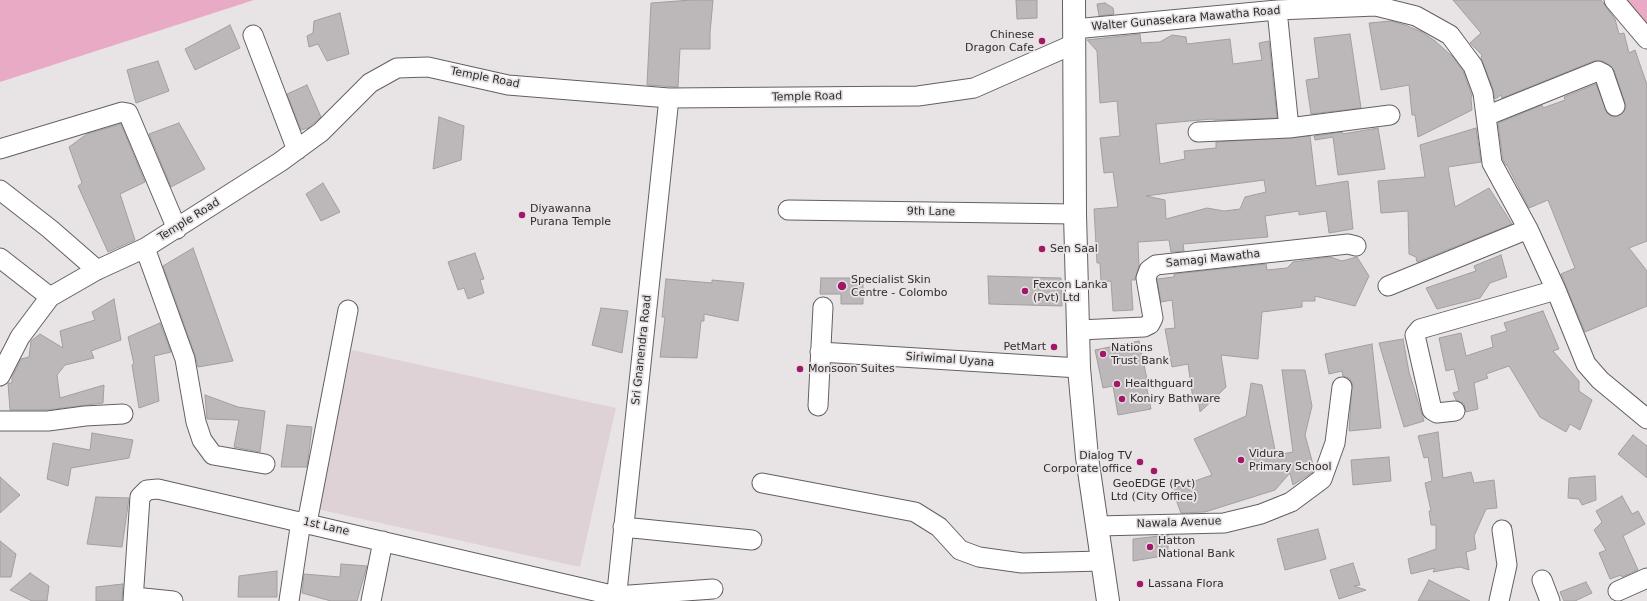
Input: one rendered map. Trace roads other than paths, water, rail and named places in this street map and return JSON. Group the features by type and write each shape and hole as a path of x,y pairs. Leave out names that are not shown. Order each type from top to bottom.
{"main road":[{"path":"1074,0 1075,214 1079,368 1087,457 1108,601"}],"street":[{"path":"1614,0 1647,39"},
{"name":"Walter Gunasekara Mawatha Road","path":"1074,36 1277,10 1376,6 1416,16 1450,35 1473,66 1483,92 1492,163 1528,229 1556,290 1586,364 1600,380 1647,419"},
{"path":"1277,10 1289,128"},
{"path":"252,35 297,150"},
{"name":"Temple Road","path":"0,376 20,337 50,297 97,270 145,248 297,150 321,132 370,83 397,68 428,67 508,84 669,98 918,96 974,88 1074,36"},
{"path":"1486,116 1598,72 1604,74 1615,106"},
{"name":"Sri Gnanendra Road","path":"616,599 669,98"},
{"path":"0,149 122,112 128,113 176,229"},
{"path":"1198,132 1289,128 1390,115"},
{"path":"0,190 50,229 97,270"},
{"name":"9th Lane","path":"788,210 1075,214"},
{"path":"1388,286 1528,229"},
{"name":"Samagi Mawatha","path":"1079,330 1144,327 1150,324 1153,318 1146,278 1150,270 1156,265 1348,244 1356,246"},
{"path":"145,248 185,359 196,422 202,440 212,455 265,464"},
{"path":"0,258 50,297"},
{"path":"1455,411 1437,414 1432,410 1415,335 1420,329 1556,290"},
{"path":"818,406 823,307"},
{"path":"289,601 348,310"},
{"name":"Siriwimal Uyana","path":"820,352 1079,368"},
{"name":"Nawala Avenue","path":"1098,526 1224,523 1261,514 1291,502 1322,479 1335,443 1342,386"},
{"path":"0,421 48,421 85,416 123,414"},
{"path":"762,482 916,512 939,527 960,550 979,557 1022,563 1102,561"},
{"name":"1st Lane","path":"133,599 140,497 147,490 158,489 304,522 616,599 713,589"},
{"path":"623,527 752,540"},
{"path":"1499,601 1507,565 1502,530"},
{"path":"371,601 383,541"},
{"path":"1618,591 1647,578"},
{"path":"1542,580 1550,601"},
{"path":"133,599 173,601"}],"place":[{"name":"Chinese Dragon Cafe","path":"1042,41"},
{"name":"Diyawanna Purana Temple","path":"522,215"},
{"name":"Sen Saal","path":"1042,249"},
{"name":"Specialist Skin Centre - Colombo","path":"842,286"},
{"name":"Fexcon Lanka (Pvt) Ltd","path":"1025,291"},
{"name":"PetMart","path":"1054,347"},
{"name":"Nations Trust Bank","path":"1103,354"},
{"name":"Monsoon Suites","path":"800,369"},
{"name":"Healthguard","path":"1117,384"},
{"name":"Koniry Bathware","path":"1122,399"},
{"name":"Vidura Primary School","path":"1241,460"},
{"name":"Dialog TV Corporate office","path":"1140,462"},
{"name":"GeoEDGE (Pvt) Ltd (City Office)","path":"1154,471"},
{"name":"Hatton National Bank","path":"1150,547"},
{"name":"Lassana Flora","path":"1140,584"}]}
